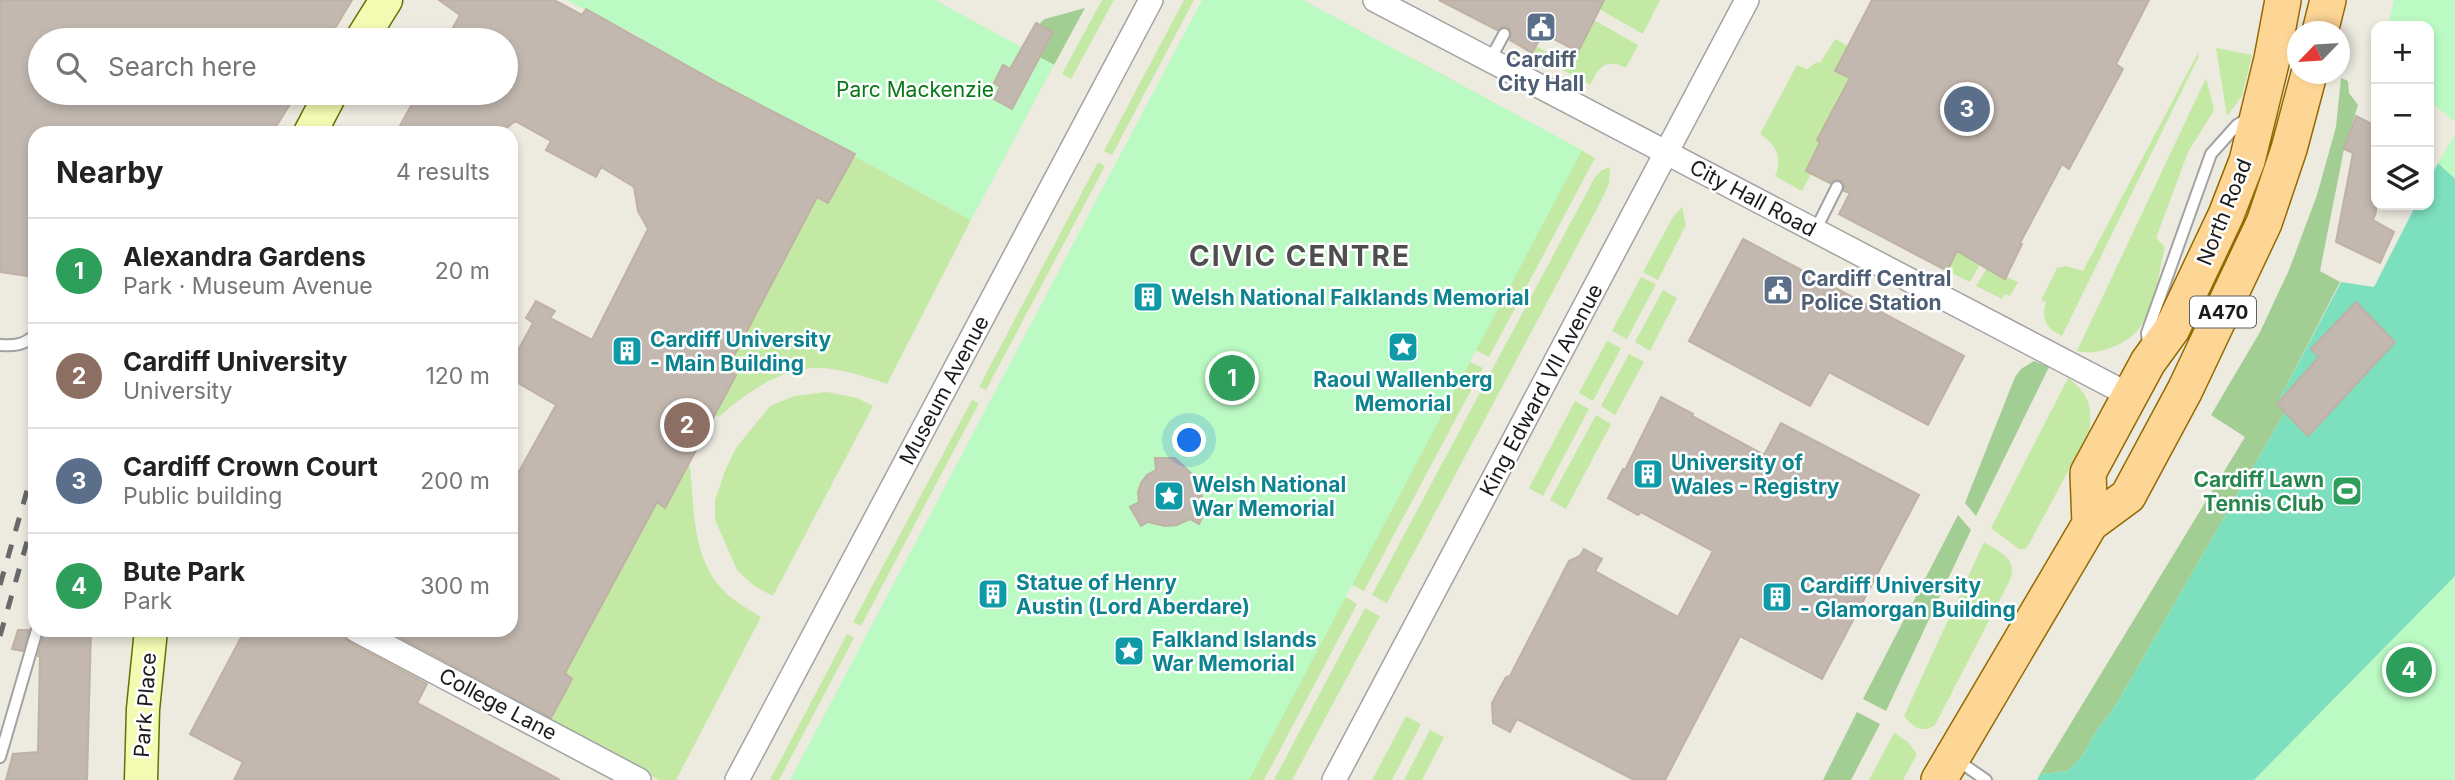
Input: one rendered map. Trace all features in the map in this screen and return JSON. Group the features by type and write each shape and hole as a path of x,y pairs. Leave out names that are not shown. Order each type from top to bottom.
{"main road":[{"name":"North Road","path":"2090,524 2088,474 2148,362 2172,329 2226,215 2247,161 2283,0"},
{"path":"2323,21 2328,0"},
{"name":"North Road","path":"1945,768 2090,524 2128,496 2179,401 2264,223 2289,149 2306,84"}],"street":[{"path":"368,28 386,0"},
{"name":"Museum Avenue","path":"737,780 1152,0"},
{"name":"City Hall Road","path":"1376,0 2131,396"},
{"name":"King Edward VII Avenue","path":"1334,780 1747,0"},
{"path":"314,126 325,105"},
{"name":"Park Place","path":"141,780 143,709 150,637"},
{"name":"College Lane","path":"369,637 639,780"}],"lane":[{"path":"1490,60 1504,34"},
{"path":"1815,231 1837,187"},
{"path":"0,345 15,346 28,341"},
{"path":"0,757 35,637"},
{"path":"1945,768 1986,780"}],"green space":[{"name":"Parc Mackenzie","path":"566,0 935,0 1054,65 971,220 854,156 855,153 812,132 813,130 802,127 636,38 637,35"},
{"path":"1102,0 1114,0 1071,79 1062,74"},
{"path":"1184,0 1194,0 1112,155 1104,151"},
{"path":"1202,0 1303,0 1582,150 1249,780 790,780"},
{"path":"1604,0 1660,0 1643,34 1599,9"},
{"path":"2394,0 2455,0 2455,122 2434,105 2434,21 2389,21"},
{"path":"1085,8 1054,65 1026,50 1045,19"},
{"path":"1594,20 1638,45 1626,68 1608,64 1596,73 1590,85 1532,53 1536,46 1570,65"},
{"path":"1835,39 1848,46 1836,71 1850,78 1817,140 1820,142 1806,171 1811,174 1802,191 1775,176 1778,157 1774,147 1760,134 1797,65 1807,69 1817,62 1820,63"},
{"path":"2216,48 2252,55 2242,96 2227,116"},
{"path":"2199,51 2198,58 2062,336 2046,323 2046,302 2041,300 2057,268 2066,266 2083,271"},
{"path":"1410,57 1595,158 1489,357 1441,332"},
{"path":"2206,78 2214,110 2188,152 2156,238 2165,247 2151,308 2136,332 2125,341 2094,352 2077,351"},
{"path":"2340,84 2348,84 2349,93 2358,105 2344,149 2320,271 2340,282 2277,404 2285,412 2116,705 2083,755 2068,771 2040,774 2245,437 2211,415 2260,332 2289,270 2317,195 2336,127"},
{"path":"2455,134 2455,179 2438,163"},
{"path":"854,156 971,220 887,384 843,371 803,369 777,377 719,417 715,415 736,375 727,369 817,197 829,203"},
{"path":"1098,162 1105,166 986,390 979,387"},
{"name":"Cardiff Lawn Tennis Club","path":"2438,163 2455,179 2455,576 2254,780 2037,780 2040,774 2068,771 2083,755 2116,705 2285,412 2277,404 2341,282 2374,287 2413,210 2434,210 2434,171"},
{"path":"1610,167 1609,184 1601,201 1387,603 1372,595 1595,177"},
{"path":"1682,207 1686,225 1658,280 1643,272 1673,217"},
{"path":"1957,251 1980,264 1970,282 1947,271"},
{"path":"1987,268 2018,282 2010,296 2005,294 2002,299 1976,286"},
{"path":"1641,277 1656,284 1627,339 1612,331"},
{"path":"1663,290 1677,298 1650,351 1635,342"},
{"path":"1607,341 1621,348 1593,401 1579,393"},
{"path":"1629,354 1644,362 1615,415 1601,406"},
{"path":"2034,361 2049,367 1976,516 1965,503 2015,377 2021,369"},
{"path":"1470,362 1483,368 1364,591 1321,569"},
{"path":"2068,378 2088,401 2089,432 2028,546 2019,549 1991,528"},
{"path":"827,392 857,398 873,406 773,596 753,585 737,570 715,520 715,500 736,448 770,406 794,396"},
{"path":"972,400 979,403 861,626 853,622"},
{"path":"1575,401 1589,409 1543,496 1529,488"},
{"path":"1596,415 1611,424 1566,509 1550,500"},
{"path":"688,465 698,538 709,571 719,586 733,599 761,617 676,780 659,780 550,721 572,679 565,673 657,502 665,507"},
{"path":"1958,515 1971,530 1886,711 1863,699"},
{"path":"1984,542 2010,561 2010,580 1935,725 1926,729 1918,728 1904,716"},
{"path":"2455,576 2455,780 2254,780 2270,764"},
{"path":"1346,597 1357,604 1264,780 1209,780"},
{"path":"1365,608 1380,616 1292,780 1274,780"},
{"path":"847,634 854,638 779,780 770,780"},
{"path":"1857,712 1880,724 1851,780 1823,780"},
{"path":"1406,716 1421,724 1392,780 1372,780"},
{"path":"1430,730 1444,737 1422,780 1404,780"},
{"path":"1894,733 1908,742 1917,754 1903,780 1869,780"}],"building":[{"path":"0,0 352,0 335,28 28,28 28,105 290,105 276,126 28,126 28,276 0,272"},
{"name":"Cardiff University - Main Building","path":"439,0 554,0 582,15 586,9 720,84 855,154 828,203 817,197 727,369 736,375 665,508 657,502 565,673 572,679 551,718 399,637 518,637 518,473 556,405 518,383 518,350 533,323 526,318 536,301 555,311 550,318 592,340 648,229 638,211 634,187 601,167 596,177 546,150 551,141 515,121 509,126 400,126 411,105 518,105 518,28 453,28 460,15"},
{"name":"Cardiff City Hall","path":"1439,0 1604,0 1578,52 1543,33 1532,53 1510,40 1512,33 1508,27 1503,26 1497,30"},
{"path":"1872,0 2149,0 2116,64 2123,69 2069,169 2062,164 2020,243 2022,244 2005,279 1957,251 1947,271 1839,214 1850,193 1844,191 1843,182 1836,179 1830,183 1806,171 1820,142 1817,140 1850,78 1835,71"},
{"path":"1036,23 1053,32 1012,109 994,99 1000,87 994,83 1003,65 1010,69"},
{"path":"2356,116 2371,124 2371,210 2376,210 2373,220 2394,232 2380,263 2336,242 2353,153 2344,149"},
{"name":"Cardiff Central Police Station","path":"1743,239 1964,356 1928,425 1829,372 1810,406 1689,341"},
{"path":"2356,302 2395,342 2308,436 2277,404 2319,357 2311,349"},
{"name":"Cardiff University - Glamorgan Building","path":"1661,397 1764,455 1781,423 1919,495 1822,679 1740,636 1665,780 1634,780 1517,719 1510,732 1493,723 1492,703 1506,677 1510,676 1569,561 1580,556 1584,549 1602,559 1595,571 1678,617 1713,551 1641,512 1638,515 1608,498"},
{"path":"1155,458 1175,458 1196,478 1206,509 1199,524 1190,519 1177,525 1165,526 1148,522 1141,526 1130,507 1139,502 1141,483 1147,475 1156,470"},
{"path":"18,630 28,630 23,651 12,649"},
{"path":"43,637 91,637 87,780 6,780 13,754 38,752 38,656"},
{"path":"241,637 344,637 427,684 417,703 560,780 234,780 243,762 190,734"}],"railway":[{"path":"0,585 28,487"},
{"path":"0,636 28,538"}],"place":[{"name":"Cardiff City Hall","path":"1541,27"},
{"name":"Cardiff Crown Court","path":"1967,109"},
{"name":"Cardiff Central Police Station","path":"1778,290"},
{"name":"Welsh National Falklands Memorial","path":"1148,297"},
{"name":"Raoul Wallenberg Memorial","path":"1403,347"},
{"name":"Cardiff University - Main Building","path":"627,351"},
{"name":"Alexandra Gardens","path":"1232,378"},
{"name":"Cardiff University","path":"687,425"},
{"name":"University of Wales - Registry","path":"1648,474"},
{"name":"Cardiff Lawn Tennis Club","path":"2347,491"},
{"name":"Welsh National War Memorial","path":"1169,496"},
{"name":"Statue of Henry Austin (Lord Aberdare)","path":"993,594"},
{"name":"Cardiff University - Glamorgan Building","path":"1777,597"},
{"name":"Falkland Islands War Memorial","path":"1129,651"},
{"name":"Bute Park","path":"2409,670"}],"district":[{"name":"CIVIC CENTRE","path":"1300,256"}]}
